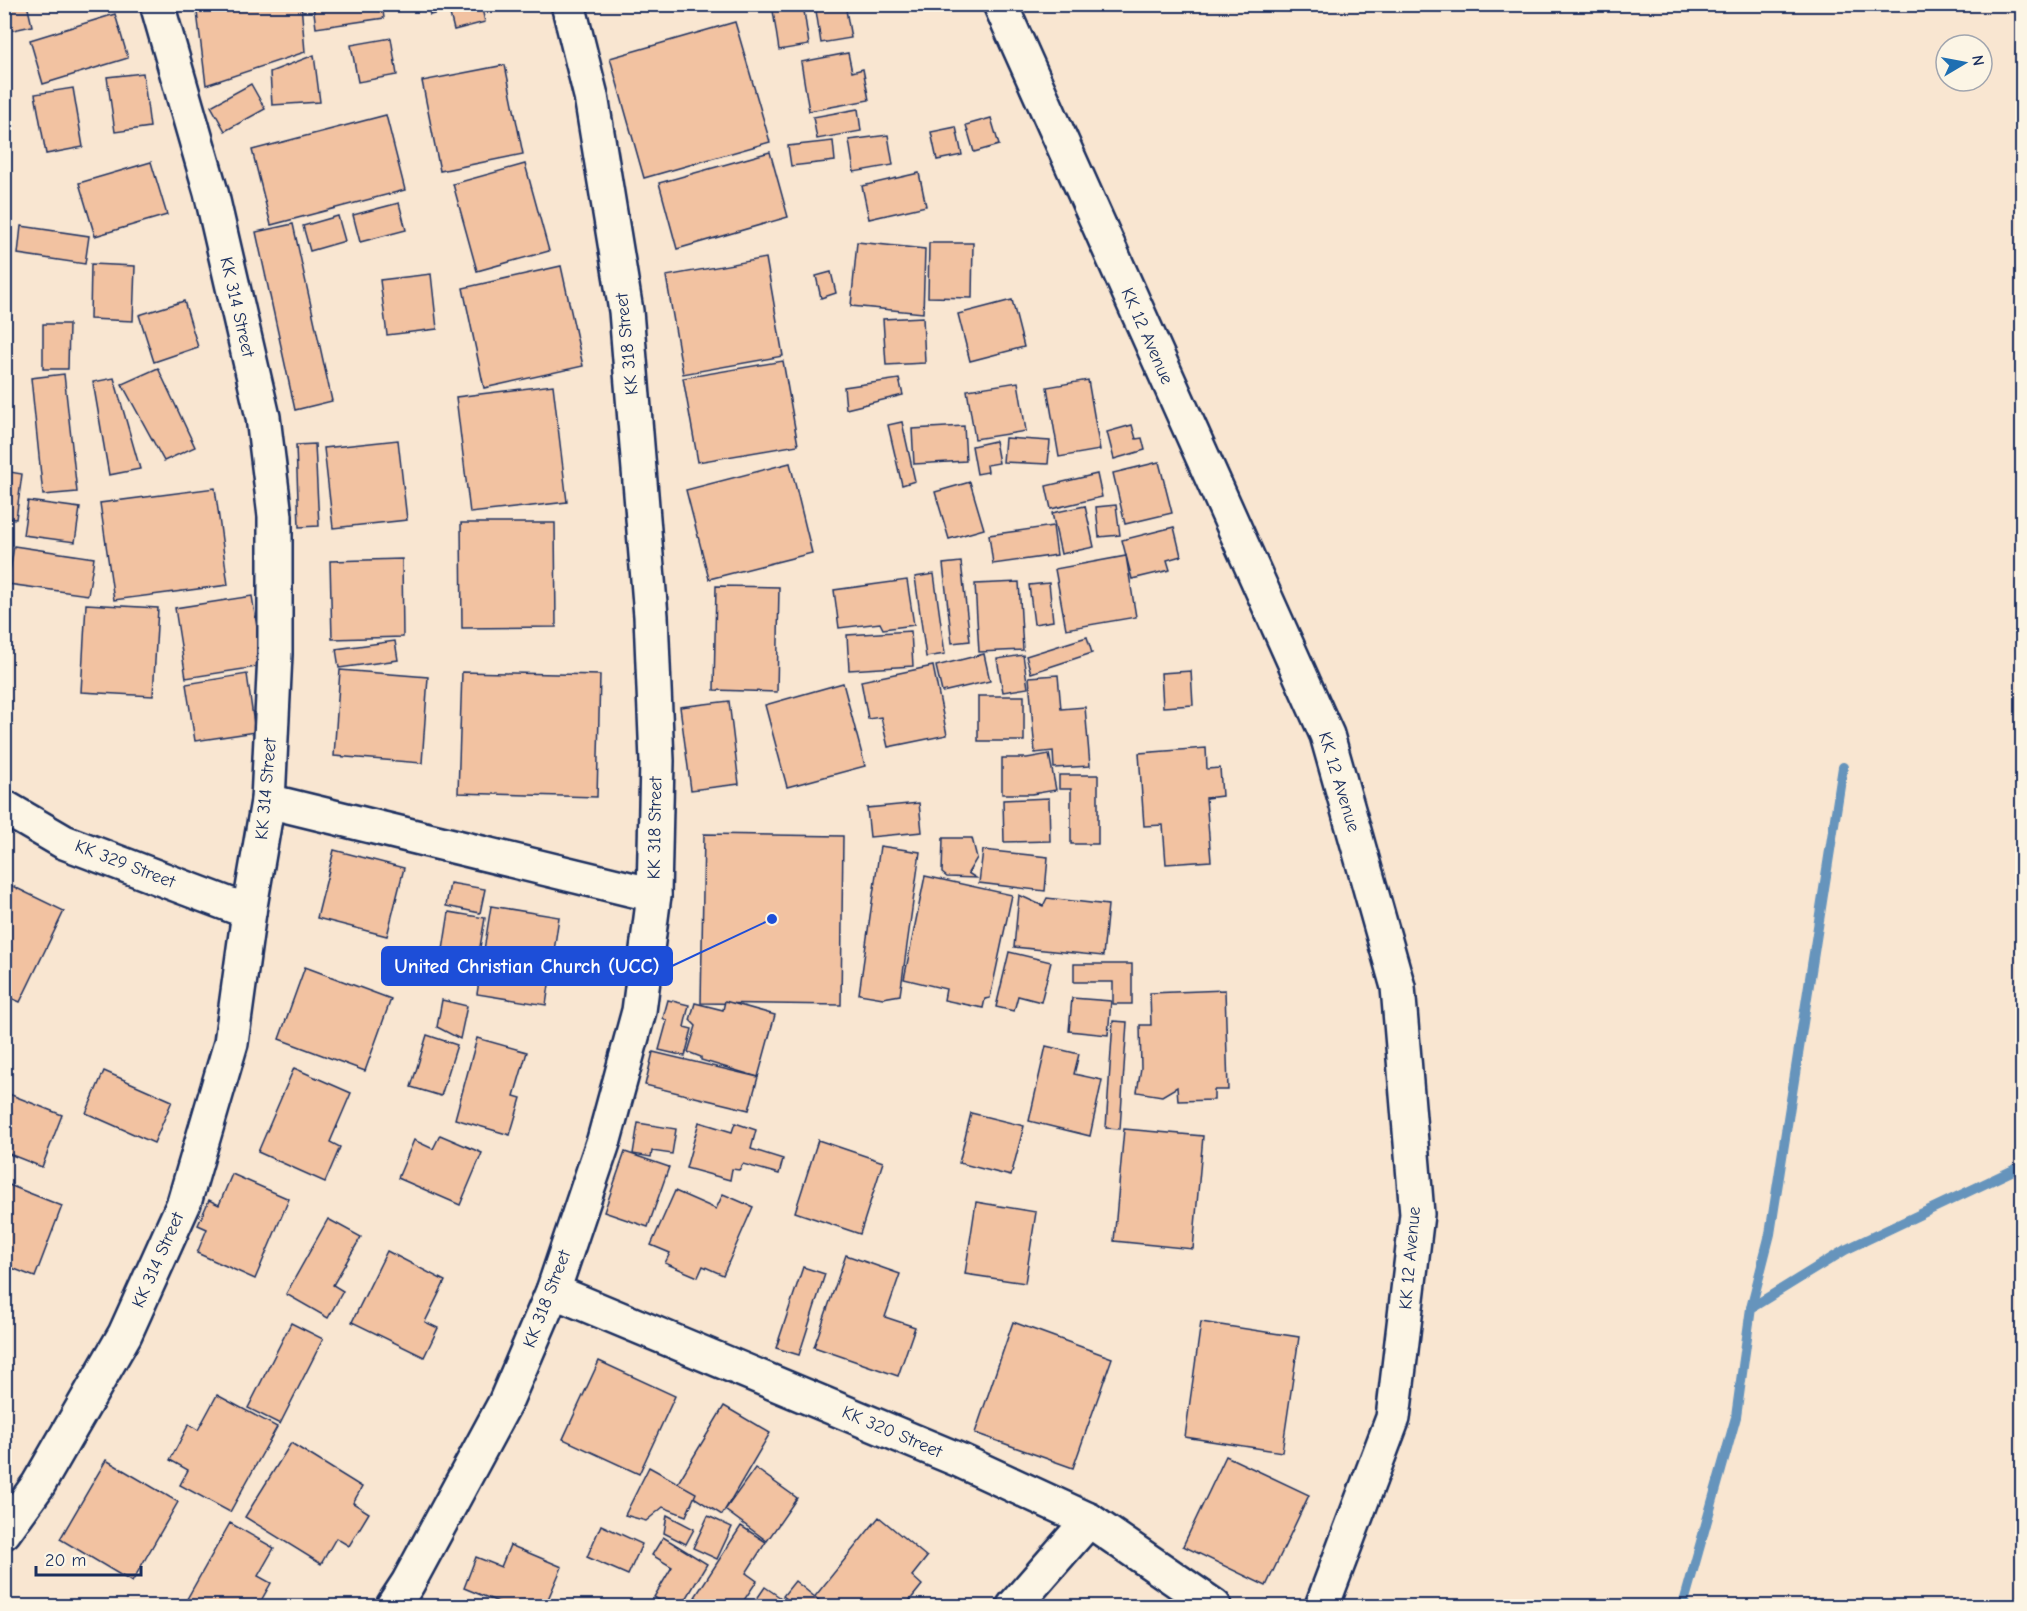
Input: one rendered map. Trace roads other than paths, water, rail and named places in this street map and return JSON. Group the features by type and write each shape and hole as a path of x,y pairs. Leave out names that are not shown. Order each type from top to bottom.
{"street":[{"name":"KK 314 Street","path":"4,1532 38,1485 126,1334 184,1203 231,1042 249,912 268,801 275,654 275,516 263,417 211,192 157,4"},
{"name":"KK 318 Street","path":"393,1606 408,1583 505,1402 553,1291 604,1140 631,1043 639,1011 654,895 657,761 651,616 626,312 591,96 568,4"},
{"name":"KK 12 Avenue","path":"1000,4 1327,735 1398,987 1417,1214 1394,1418 1322,1606"},
{"path":"268,801 654,895"},
{"name":"KK 329 Street","path":"4,807 64,842 249,912"},
{"name":"KK 320 Street","path":"553,1291 959,1460 1089,1520 1214,1606"},
{"path":"1014,1606 1089,1520"}],"waterway":[{"path":"1683,1606 1736,1417 1751,1308 1770,1234 1843,767"},
{"path":"1751,1308 1845,1250 2022,1166"}],"place":[{"name":"United Christian Church (UCC)","path":"772,919"}]}
